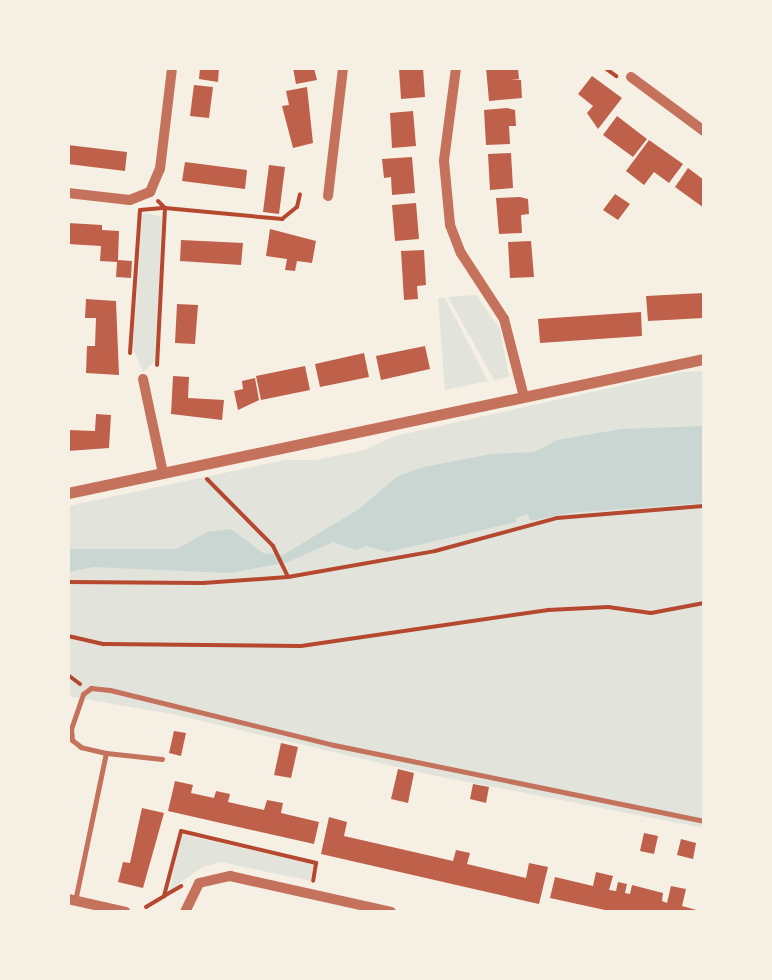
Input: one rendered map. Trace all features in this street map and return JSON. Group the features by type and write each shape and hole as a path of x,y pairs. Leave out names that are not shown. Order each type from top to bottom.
{"street":[{"path":"68,192 130,200 150,192 160,169 172,68"},
{"path":"328,196 343,68"},
{"path":"456,68 444,160 450,225 461,253 504,319 524,397"},
{"path":"630,78 704,131"},
{"path":"68,493 704,358"},
{"path":"144,379 164,472"},
{"path":"185,912 200,883 214,876 392,912"},
{"path":"71,900 126,912"}],"lane":[{"path":"162,759 82,748 72,740 77,707 91,688 704,822"},
{"path":"71,900 106,753"}],"path":[{"path":"150,192 165,208 158,364"},
{"path":"130,354 140,210 165,208 282,219 297,207 300,194"},
{"path":"192,467 273,546 287,575"},
{"path":"68,582 203,583 287,575 435,551 557,518 704,506"},
{"path":"68,636 104,644 301,646 548,610 608,607 651,613 704,603"},
{"path":"164,896 181,832 316,863 310,894"},
{"path":"146,907 187,882"}],"shaded area":[{"path":"142,215 162,217 156,360 143,372 133,349"},
{"path":"476,295 500,329 509,377 494,380 448,297"},
{"path":"438,298 445,298 488,381 445,390"},
{"path":"704,371 704,828 422,773 172,714 68,696 68,506 285,460 316,460 364,450 395,436 681,372"},
{"path":"704,426 704,503 569,513 531,521 527,514 516,518 516,522 388,552 366,546 355,550 333,542 288,562 230,573 93,567 68,572 68,549 177,549 207,532 231,529 263,553 283,555 359,509 398,476 424,467 491,454 534,452 557,440 622,429"},
{"path":"180,834 313,864 311,881 221,862 202,867 170,891"}],"building":[{"path":"200,68 219,68 218,82 199,79"},
{"path":"293,68 314,68 317,80 296,84"},
{"path":"399,68 423,68 425,97 401,99"},
{"path":"486,68 518,68 519,79 511,79 521,80 522,98 489,101"},
{"path":"592,76 622,98 598,129 587,113 593,106 578,94"},
{"path":"194,85 213,87 209,118 190,116"},
{"path":"307,87 313,143 293,148 282,106 289,105 286,91"},
{"path":"484,110 515,110 516,126 509,126 510,144 486,145"},
{"path":"413,111 416,146 392,148 390,113"},
{"path":"617,116 647,139 633,157 603,135"},
{"path":"649,140 683,164 669,183 654,172 644,185 626,171"},
{"path":"68,145 127,152 125,171 68,164"},
{"path":"511,153 513,188 490,190 488,154"},
{"path":"412,157 415,193 392,195 391,177 384,178 382,159"},
{"path":"185,162 247,170 245,189 182,181"},
{"path":"269,165 285,167 279,214 263,212"},
{"path":"688,168 704,180 704,208 675,187"},
{"path":"615,194 630,204 618,220 603,210"},
{"path":"496,198 528,199 529,214 521,215 522,233 499,234"},
{"path":"416,203 419,239 395,241 392,205"},
{"path":"68,223 102,225 102,230 119,231 118,260 132,261 131,278 116,277 117,262 100,261 101,246 68,244"},
{"path":"270,229 316,241 312,263 297,261 295,271 285,270 287,259 266,256"},
{"path":"181,240 243,243 241,265 180,261"},
{"path":"531,241 534,277 510,278 508,242"},
{"path":"424,250 426,285 417,286 418,299 404,300 401,251"},
{"path":"704,293 704,318 648,321 646,296"},
{"path":"86,299 116,301 119,375 86,373 87,346 95,346 96,318 85,318"},
{"path":"177,304 198,305 195,344 175,343"},
{"path":"641,312 642,336 540,343 538,319"},
{"path":"425,346 430,369 381,380 376,356"},
{"path":"364,353 369,377 320,387 315,364"},
{"path":"305,366 310,390 261,400 256,376"},
{"path":"173,376 189,377 188,398 224,400 222,420 171,414"},
{"path":"255,378 259,400 238,410 234,391 243,389 242,381"},
{"path":"96,414 111,415 109,448 68,451 68,430 95,431"},
{"path":"174,731 186,733 181,756 169,753"},
{"path":"281,743 298,747 291,778 274,775"},
{"path":"398,769 414,773 408,803 391,799"},
{"path":"175,781 193,785 191,793 214,798 216,791 230,794 228,802 264,810 267,800 283,803 281,813 319,822 314,844 168,811"},
{"path":"473,784 489,787 486,803 470,799"},
{"path":"142,808 164,813 143,888 118,882 123,862 130,863"},
{"path":"329,817 347,822 344,836 453,861 456,850 470,853 467,864 526,878 529,863 548,867 539,904 321,854"},
{"path":"644,833 658,836 654,854 640,851"},
{"path":"681,839 696,843 693,859 677,855"},
{"path":"596,872 613,876 609,890 616,891 618,882 627,884 625,893 630,894 632,885 663,893 662,901 667,903 671,886 686,889 682,906 704,912 614,912 550,898 555,877 593,886"}]}
